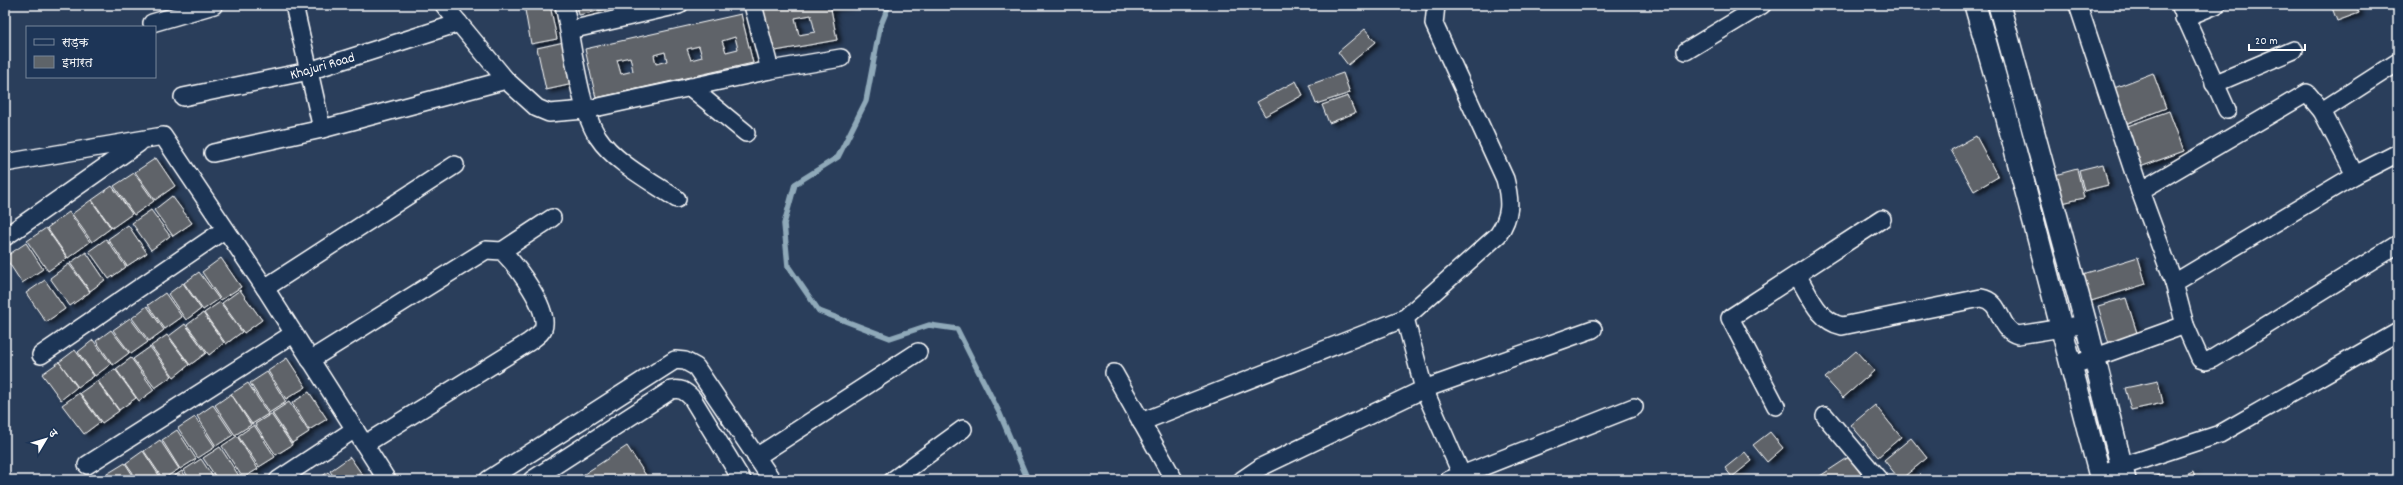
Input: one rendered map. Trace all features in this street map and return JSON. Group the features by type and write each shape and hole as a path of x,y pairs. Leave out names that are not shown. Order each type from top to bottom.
{"street":[{"path":"152,22 214,5"},
{"path":"294,5 322,129"},
{"path":"444,5 506,80 530,103 549,113 585,110 770,70 841,58"},
{"path":"564,5 585,110 597,137 605,146 677,199"},
{"path":"570,30 679,5"},
{"path":"753,5 770,70"},
{"path":"1141,422 1406,318 1498,235 1506,222 1509,208 1509,194 1505,179 1434,24 1436,5"},
{"path":"1686,51 1762,5"},
{"path":"1975,5 2004,107 2100,477 2122,473 2220,434 2398,332"},
{"path":"1999,5 2086,324 2122,473"},
{"path":"2078,5 2140,191 2174,283 2185,325 2200,359 2206,361 2212,359 2398,244"},
{"path":"2216,5 2182,11 2227,110"},
{"name":"Khajuri Road","path":"183,97 309,71 459,23"},
{"path":"2214,84 2294,50"},
{"path":"2322,111 2398,62"},
{"path":"214,153 322,129 506,80"},
{"path":"690,87 746,132"},
{"path":"2140,191 2307,93 2322,111 2355,175"},
{"path":"5,163 163,136 224,230 265,288 387,480"},
{"path":"5,237 143,140"},
{"path":"2174,283 2355,175 2398,153"},
{"path":"265,288 455,165"},
{"path":"310,360 486,250 502,251 552,218"},
{"path":"1776,406 1730,318 1882,219"},
{"path":"41,355 224,230"},
{"path":"365,444 529,342 542,331 544,324 541,310 525,279 502,251"},
{"path":"1797,275 1822,316 1834,324 1842,326 1981,298 1988,299 1995,303 2009,330 2013,334 2061,329 2086,324"},
{"path":"1406,318 1424,388 1458,478 1634,407"},
{"path":"2071,366 2185,325"},
{"path":"1249,478 1261,467 1424,388 1593,328"},
{"path":"87,465 293,334"},
{"path":"532,480 671,390 678,389 686,392 692,398 741,480 759,461 918,352"},
{"path":"488,480 675,360 685,361 696,366 772,480"},
{"path":"678,389 685,361"},
{"path":"1114,373 1174,480"},
{"path":"1825,416 1879,480"},
{"path":"278,480 355,429"},
{"path":"893,480 963,430"}],"building":[{"path":"550,5 557,39 531,44 525,10"},
{"path":"577,5 625,5 579,15"},
{"path":"762,5 852,5 831,9 837,40 770,52","holes":["811,15 815,32 799,35 795,18"]},
{"path":"2331,5 2356,5 2359,13 2337,21"},
{"path":"741,14 753,63 596,98 585,49","holes":["735,37 738,49 726,52 722,41","699,46 702,57 691,60 687,49","665,52 667,61 656,64 654,55","630,57 633,71 621,74 617,60"]},
{"path":"1365,29 1376,42 1348,65 1338,52"},
{"path":"564,42 573,84 546,90 537,48"},
{"path":"1343,73 1350,93 1316,104 1309,85"},
{"path":"2153,73 2166,108 2123,125 2109,90"},
{"path":"1296,81 1303,95 1265,116 1257,102"},
{"path":"1348,96 1355,113 1329,123 1322,105"},
{"path":"2169,111 2184,151 2140,167 2125,127"},
{"path":"1976,136 1998,177 1974,191 1951,150"},
{"path":"156,158 175,186 155,200 135,172"},
{"path":"2103,164 2108,185 2084,191 2079,170"},
{"path":"2077,169 2084,198 2062,203 2055,175"},
{"path":"134,173 154,201 134,215 114,186"},
{"path":"112,186 132,214 112,228 92,200"},
{"path":"172,196 192,223 173,236 154,210"},
{"path":"91,200 111,228 92,242 72,214"},
{"path":"151,210 170,236 151,250 132,223"},
{"path":"69,212 90,242 68,258 47,228"},
{"path":"128,225 147,253 127,266 108,239"},
{"path":"46,228 67,258 48,271 27,241"},
{"path":"106,239 126,267 109,279 89,251"},
{"path":"26,243 43,269 22,283 5,257"},
{"path":"86,252 105,280 90,291 70,263"},
{"path":"2138,257 2146,284 2088,302 2080,275"},
{"path":"221,258 241,287 221,300 202,272"},
{"path":"69,264 90,292 70,306 50,278"},
{"path":"199,272 219,299 203,310 184,283"},
{"path":"45,280 65,309 46,322 26,293"},
{"path":"183,283 201,309 186,320 168,294"},
{"path":"240,290 262,320 244,333 222,303"},
{"path":"165,293 182,317 165,329 148,305"},
{"path":"2126,298 2138,336 2109,344 2098,306"},
{"path":"220,302 242,332 226,344 204,313"},
{"path":"147,306 164,330 149,341 132,318"},
{"path":"203,313 224,343 209,355 187,325"},
{"path":"130,318 148,342 131,354 113,330"},
{"path":"185,324 206,353 190,365 169,336"},
{"path":"111,330 129,353 113,365 96,341"},
{"path":"167,335 189,365 174,377 151,346"},
{"path":"93,340 111,364 95,376 78,352"},
{"path":"150,347 172,376 155,388 133,359"},
{"path":"75,350 94,376 78,387 59,362"},
{"path":"1856,351 1874,371 1843,398 1825,378"},
{"path":"131,358 154,390 139,401 116,369"},
{"path":"287,358 306,387 286,399 268,371"},
{"path":"59,362 77,387 61,400 42,374"},
{"path":"115,369 136,398 119,410 98,381"},
{"path":"267,372 286,402 269,413 250,383"},
{"path":"97,381 119,411 102,423 80,393"},
{"path":"2158,381 2163,403 2131,410 2125,388"},
{"path":"248,383 268,414 252,424 231,394"},
{"path":"309,392 327,419 309,430 292,403"},
{"path":"79,393 100,422 84,434 62,405"},
{"path":"231,394 251,425 235,435 215,405"},
{"path":"289,402 309,432 292,443 272,413"},
{"path":"213,405 233,435 216,446 197,416"},
{"path":"1875,405 1901,437 1878,457 1851,425"},
{"path":"271,414 292,445 276,455 255,424"},
{"path":"195,417 215,447 198,458 178,428"},
{"path":"254,425 275,457 259,467 238,436"},
{"path":"177,430 196,459 180,469 162,440"},
{"path":"1770,432 1783,448 1767,462 1753,445"},
{"path":"237,436 258,469 243,478 222,446"},
{"path":"1911,438 1927,458 1900,480 1884,460"},
{"path":"160,440 179,469 163,479 144,451"},
{"path":"627,446 649,480 575,480"},
{"path":"220,447 241,479 240,480 218,480 203,458"},
{"path":"143,451 162,480 138,480 126,463"},
{"path":"1745,452 1752,461 1732,477 1725,468"},
{"path":"350,457 366,480 336,480 330,471"},
{"path":"1849,457 1863,477 1858,480 1818,480 1817,478"},
{"path":"201,459 215,480 190,480 184,470"},
{"path":"125,463 136,480 111,480 107,474"},
{"path":"182,471 188,480 168,480"},
{"path":"328,472 334,480 317,480"},
{"path":"2193,472 2196,480 2180,480 2179,478"},
{"path":"2162,474 2164,480 2147,480"}],"waterway":[{"path":"889,5 880,27 866,101 838,157 795,184 784,224 788,266 819,311 890,338 929,325 957,329 1000,414 1028,480"}]}
